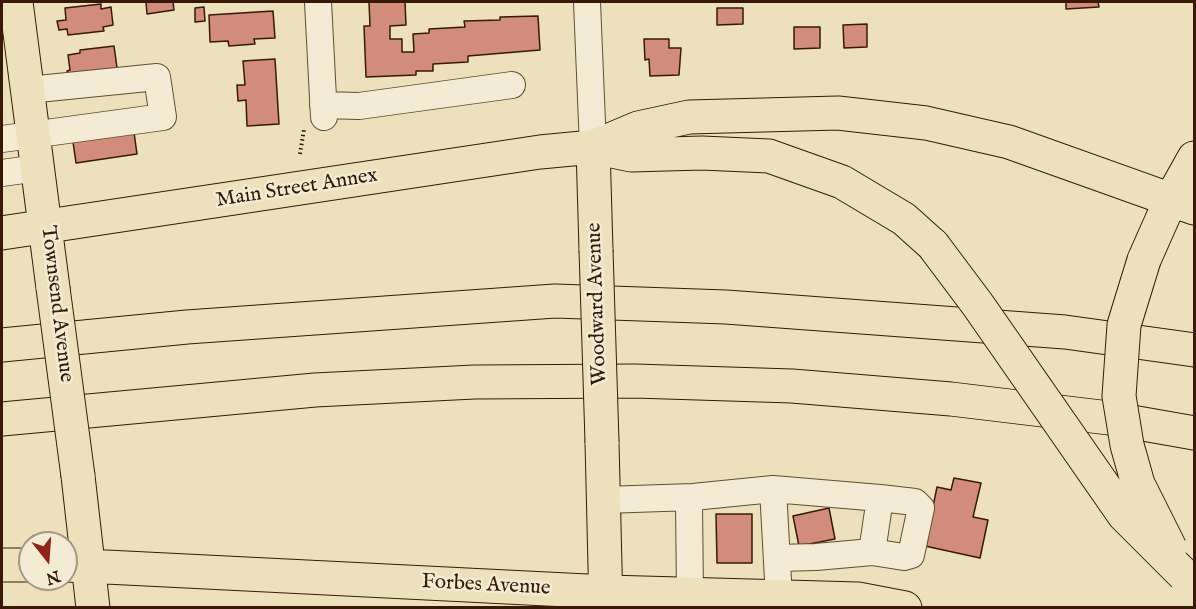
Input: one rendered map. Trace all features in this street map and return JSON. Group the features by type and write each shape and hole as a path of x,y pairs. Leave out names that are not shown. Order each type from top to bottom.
{"main road":[{"name":"Townsend Avenue","path":"16,2 78,476 77,531"},
{"path":"593,147 638,128 689,117 838,113 926,123 1009,142 1183,203"},
{"path":"593,147 631,155 702,153 769,156 842,182 904,219 933,245 978,305 1124,515 1189,580"},
{"name":"Main Street Annex","path":"2,233 540,152 593,147"},
{"name":"Woodward Avenue","path":"593,147 607,600"},
{"path":"1189,580 1138,484 1127,445 1119,396 1124,325 1144,260 1183,203 1194,158"},
{"path":"2,345 187,327 555,301 726,307 1007,327 1065,332 1194,350"},
{"path":"2,420 315,390 474,382 624,381 792,386 929,397 1053,410 1194,433"},
{"path":"2,565 18,565"},
{"name":"Forbes Avenue","path":"78,565 505,597 607,600 690,595 858,599 904,607"},
{"name":"Townsend Avenue","path":"78,568 93,608"}],"street":[{"path":"318,2 317,117 359,106 512,86"},
{"name":"Woodward Avenue","path":"587,2 593,147"},
{"path":"2,139 164,117 157,77 28,90"},
{"path":"2,173 38,168"},
{"path":"604,500 693,497 773,489 915,502 921,508 911,555 904,557 872,552 777,558"},
{"path":"773,489 779,598"},
{"path":"690,595 689,504 693,497"},
{"path":"872,552 880,498"}],"path":[{"path":"300,154 317,117"}],"building":[{"path":"146,2 173,2 174,10 147,14"},
{"path":"369,2 405,2 406,25 390,26 390,39 402,39 402,52 414,52 413,34 429,33 429,29 465,27 464,21 538,16 540,50 468,56 468,62 433,64 433,71 416,71 416,75 366,77 364,26 370,26"},
{"path":"1066,2 1098,2 1099,7 1066,9"},
{"path":"101,4 101,9 111,7 113,25 103,27 104,31 68,35 67,29 59,30 57,21 66,20 65,8"},
{"path":"204,7 205,21 195,22 195,8"},
{"path":"717,8 743,8 743,24 717,25"},
{"path":"273,11 275,38 254,39 255,44 229,46 228,41 210,42 209,15"},
{"path":"867,24 867,47 844,48 843,25"},
{"path":"794,27 820,27 820,48 794,49"},
{"path":"644,39 669,39 669,48 681,48 679,75 650,76 649,59 645,60"},
{"path":"114,46 118,75 68,78 67,71 70,70 68,55 80,53 80,50"},
{"path":"275,59 279,124 247,126 246,100 238,101 237,85 245,85 243,61"},
{"path":"133,125 137,154 76,163 72,135"},
{"path":"954,478 981,483 973,517 988,520 980,558 925,546 937,487 951,490"},
{"path":"829,508 835,539 799,546 793,516"},
{"path":"716,514 752,514 752,563 717,563"}]}
